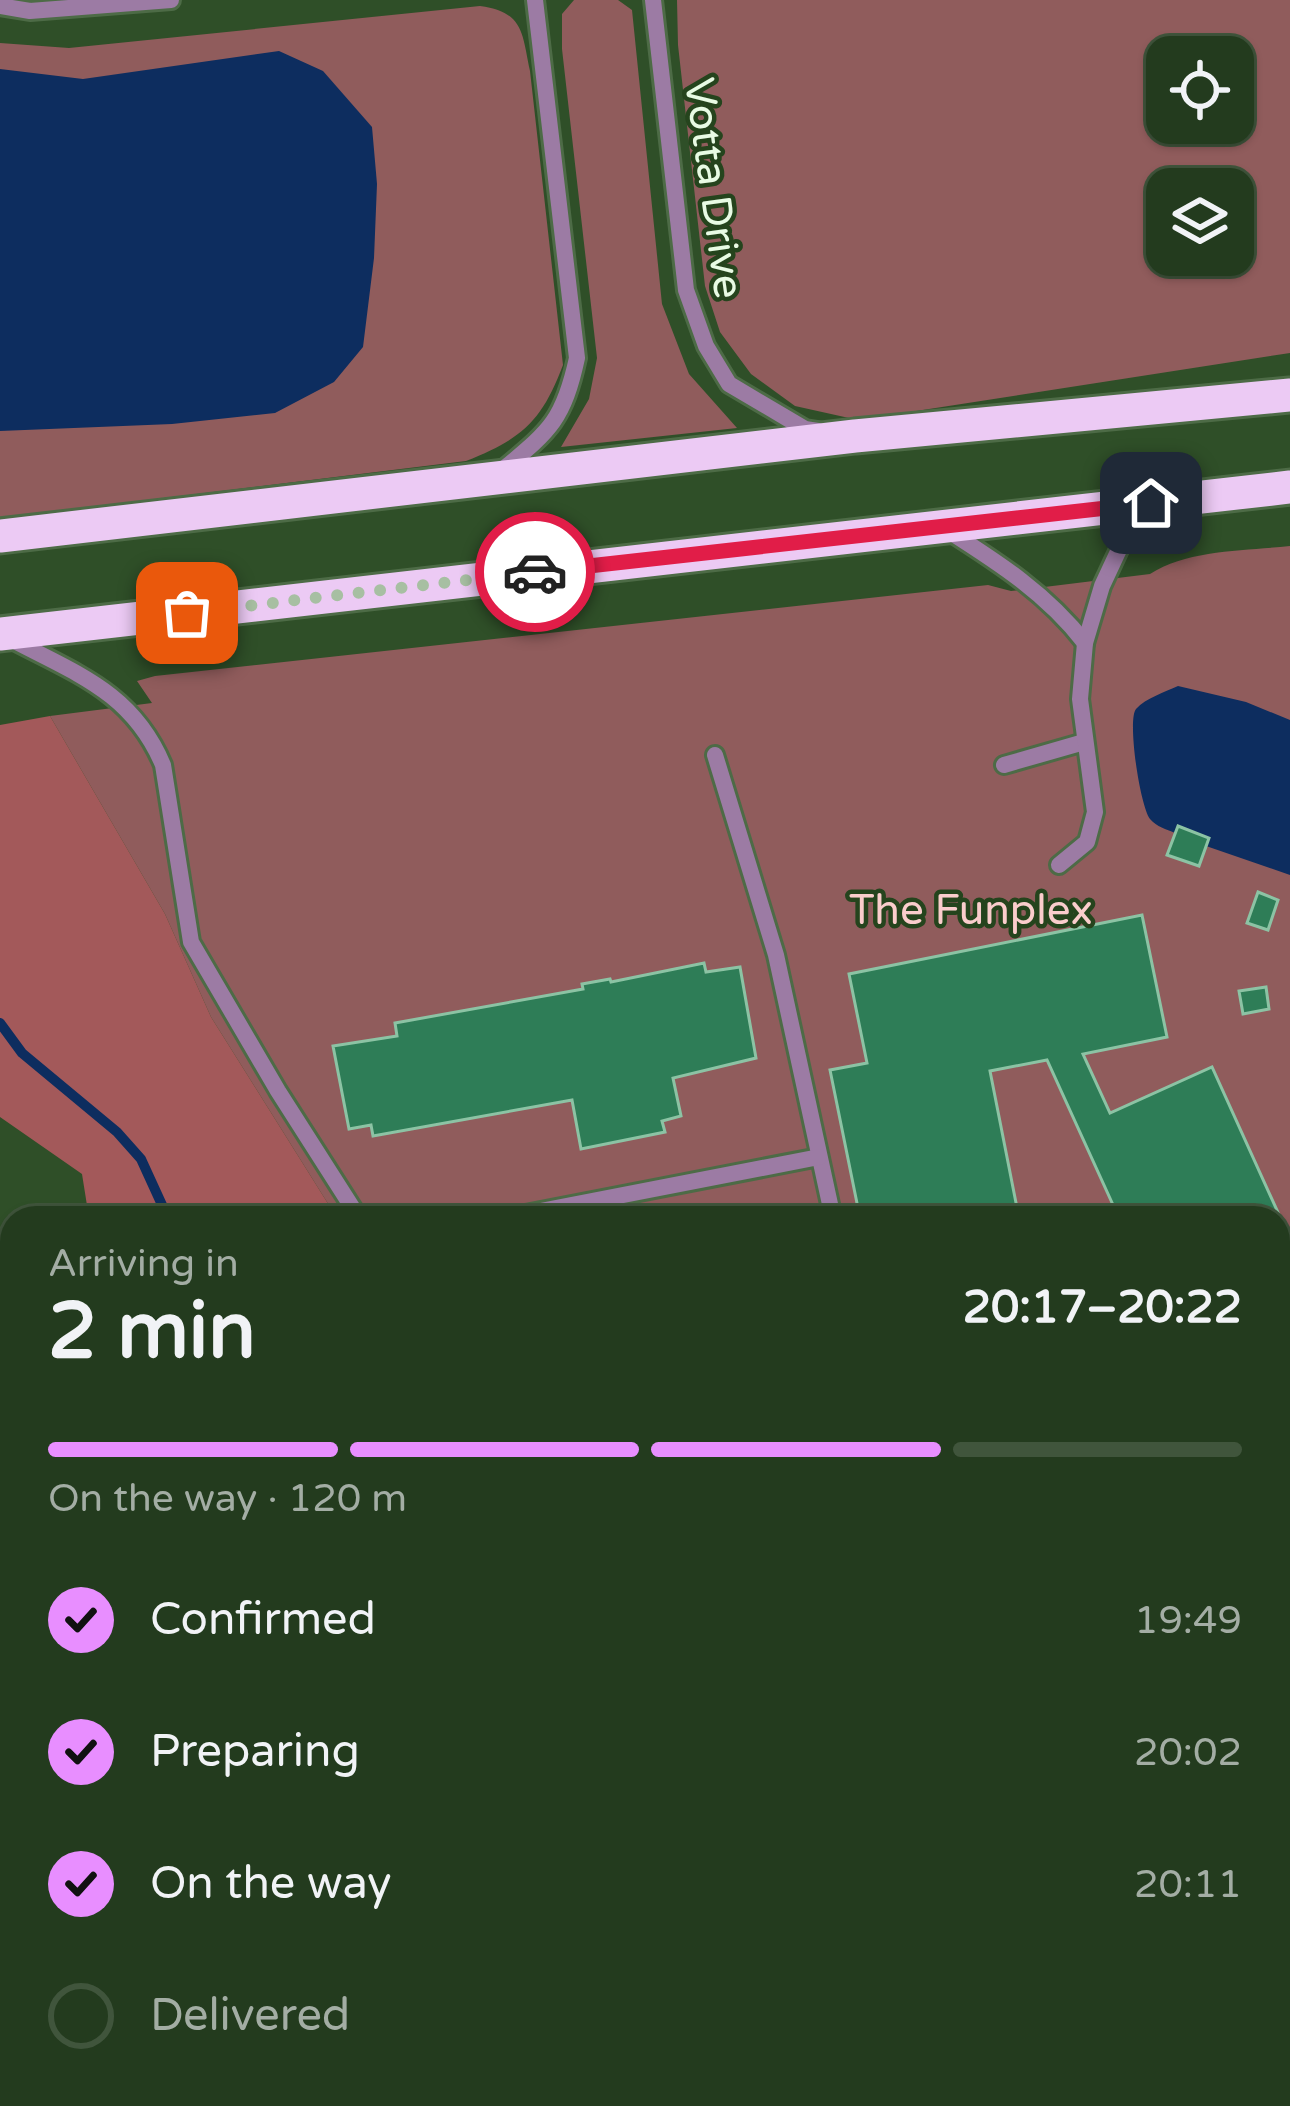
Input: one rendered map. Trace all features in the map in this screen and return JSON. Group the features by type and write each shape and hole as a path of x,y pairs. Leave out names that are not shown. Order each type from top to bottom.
{"highway":[{"path":"0,536 855,436 1290,395"},
{"path":"1,634 1290,487"}],"lane":[{"path":"0,6 30,11 171,0"},
{"path":"494,477 553,428 569,394 577,358 535,0"},
{"name":"Votta Drive","path":"653,0 686,290 706,346 729,384 773,412 805,429 855,436"},
{"path":"1059,865 1087,842 1096,812 1080,699 1085,643 1102,586 1123,542 1151,503"},
{"path":"943,527 1046,598 1085,643"},
{"path":"1,634 101,687 137,717 153,742 163,765 191,942 351,1206"},
{"path":"1004,765 1084,742"},
{"path":"715,755 776,955 830,1206"},
{"path":"566,1206 820,1156"}],"green space":[{"path":"574,0 618,0 632,10 662,304 689,374 737,428 561,447 589,399 597,358 562,49 562,14"},
{"path":"677,0 1290,0 1290,353 858,420 795,406 751,374 720,332 705,286"},
{"path":"480,6 513,19 530,71 563,365 547,401 528,426 502,445 466,461 0,518 0,43 69,48"},
{"name":"The Funplex","path":"1290,546 1290,1206 329,1206 211,1017 165,914 50,716 152,703 137,681 155,676 988,585 1011,591 1150,574 1182,560"}],"shaded area":[{"path":"50,716 165,914 211,1017 329,1206 87,1206 82,1174 0,1117 0,725"}],"water":[{"path":"279,51 323,71 372,127 377,184 374,258 363,347 334,382 275,413 172,424 0,431 0,69 83,79"},
{"path":"1178,686 1246,702 1290,720 1290,875 1206,846 1208,837 1178,827 1175,833 1150,819 1136,763 1134,716 1145,702"}],"building":[{"path":"1178,826 1209,838 1199,866 1167,855"},
{"path":"1258,892 1278,900 1268,930 1247,923"},
{"path":"1142,915 1167,1037 1083,1054 1110,1113 1212,1067 1275,1206 1114,1206 1047,1060 990,1071 1017,1206 858,1206 830,1070 867,1063 849,974"},
{"path":"704,963 706,972 740,967 756,1058 673,1078 681,1116 662,1121 665,1132 581,1149 572,1100 373,1136 371,1125 349,1129 333,1046 397,1036 395,1023"},
{"path":"1266,987 1269,1009 1243,1014 1239,991"}],"waterway":[{"path":"0,1023 22,1053 117,1132 141,1159 163,1206"}],"way so far":[{"path":"187,613 535,572"}],"route":[{"path":"535,572 1151,503"}]}
